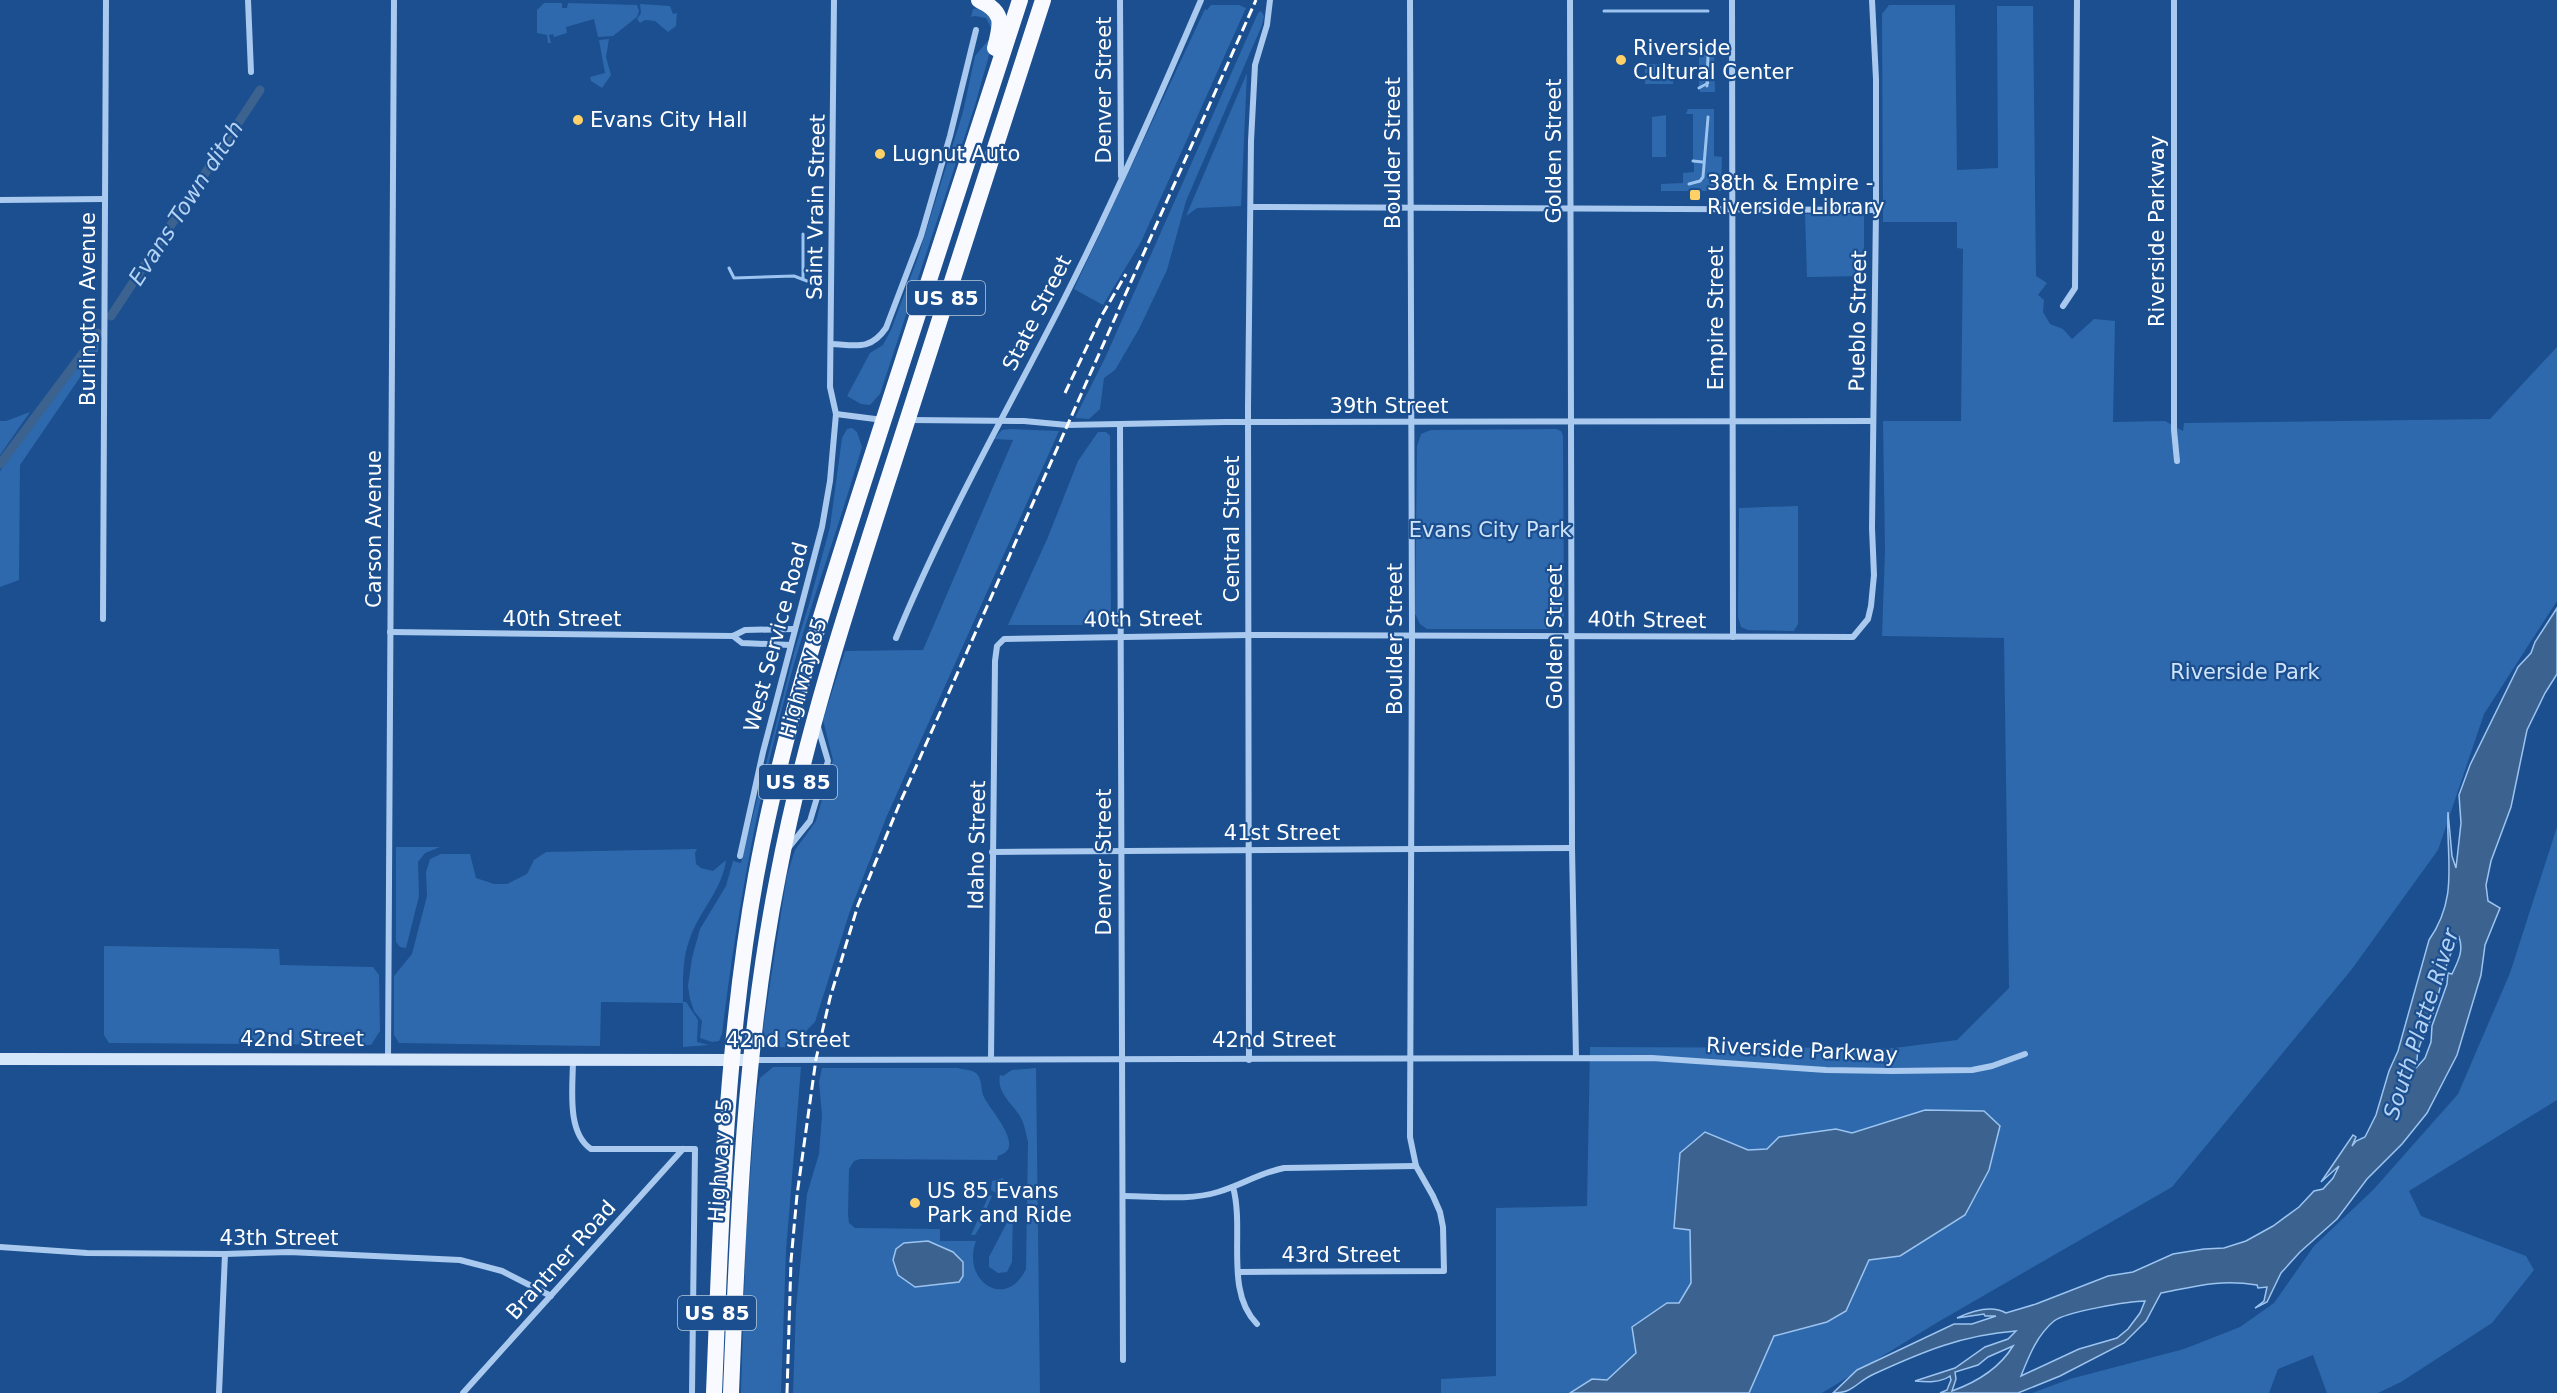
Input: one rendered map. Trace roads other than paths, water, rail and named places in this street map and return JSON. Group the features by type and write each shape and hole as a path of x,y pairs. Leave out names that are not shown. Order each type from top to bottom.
{"highway":[{"path":"979,0 994,7 998,13 999,25 982,92 984,108"},
{"name":"Highway 85","path":"714,1393 723,1148 730,1060 747,928 784,748 814,636 1020,0"},
{"name":"Highway 85","path":"731,1393 739,1191 750,1060 760,976 781,860 814,718 837,639 1043,0"}],"main road":[{"name":"42nd Street","path":"0,1059 750,1060"}],"street":[{"name":"Burlington Avenue","path":"103,619 106,0"},
{"path":"248,0 251,72"},
{"name":"Carson Avenue","path":"387,1059 394,0"},
{"name":"Saint Vrain Street","path":"834,0 830,387 836,414"},
{"name":"Denver Street","path":"1120,0 1121,180"},
{"name":"State Street","path":"896,638 929,561 1061,304 1121,180 1201,0"},
{"name":"Central Street","path":"1249,1060 1251,207 1255,65 1267,25 1270,0"},
{"name":"Boulder Street","path":"1410,0 1412,634 1410,1137 1416,1166 1434,1196 1440,1212 1443,1227 1444,1271"},
{"name":"Golden Street","path":"1570,0 1572,848 1576,1058"},
{"name":"Empire Street","path":"1732,0 1733,637"},
{"name":"Pueblo Street","path":"1853,637 1868,619 1874,575 1872,421 1876,79 1872,0"},
{"path":"2063,306 2075,288 2077,0"},
{"name":"Riverside Parkway","path":"2174,0 2174,430 2177,461"},
{"path":"831,344 862,346 878,340 886,328 921,236 950,136 976,30"},
{"path":"0,200 105,200"},
{"path":"1251,207 1876,210"},
{"path":"836,414 884,420"},
{"name":"West Service Road","path":"740,856 790,645 822,527 830,481 836,414"},
{"name":"39th Street","path":"907,420 1000,420 1067,424 1872,421"},
{"name":"Denver Street","path":"1120,424 1123,1360"},
{"name":"40th Street","path":"390,632 733,636 745,630 794,629"},
{"name":"40th Street","path":"1009,638 1121,635 1412,634 1853,637"},
{"name":"40th Street","path":"733,636 742,643 790,645"},
{"name":"Idaho Street","path":"991,1059 996,646 999,642 1009,638"},
{"path":"781,860 810,821 828,761 814,718"},
{"name":"41st Street","path":"992,852 1250,848 1411,850 1572,848"},
{"name":"Riverside Parkway","path":"1576,1058 1652,1058 1826,1070 1892,1071 1972,1070 1992,1066 2025,1054"},
{"name":"42nd Street","path":"750,1060 1576,1058"},
{"path":"573,1059 574,1127 578,1138 584,1145 591,1149 695,1149 692,1393"},
{"name":"Brantner Road","path":"464,1393 683,1149"},
{"path":"1124,1196 1203,1195 1233,1187 1268,1171 1284,1168 1416,1166"},
{"path":"1233,1187 1238,1206 1240,1293 1244,1307 1257,1324"},
{"name":"43th Street","path":"0,1247 87,1253 289,1252 460,1260 502,1271 551,1296"},
{"path":"219,1393 225,1254"},
{"name":"43rd Street","path":"1238,1272 1444,1271"}],"water":[{"name":"South Platte River","path":"2557,608 2557,674 2527,730 2511,807 2491,861 2486,885 2488,901 2500,908 2485,945 2481,975 2457,1055 2427,1113 2402,1144 2367,1179 2337,1219 2300,1252 2281,1273 2267,1302 2255,1308 2264,1301 2267,1287 2258,1288 2257,1285 2244,1283 2209,1284 2161,1293 2146,1321 2124,1343 2060,1376 2018,1393 1940,1393 1947,1390 1951,1380 1950,1376 1938,1381 1915,1381 1955,1368 1985,1347 2008,1339 2016,1331 1978,1336 1943,1346 1874,1374 1846,1391 1833,1393 1857,1370 1954,1324 1972,1324 1996,1316 1985,1316 1984,1314 1957,1318 1963,1315 1988,1309 2006,1313 2108,1276 2133,1272 2173,1254 2224,1248 2246,1241 2273,1226 2299,1207 2314,1191 2323,1189 2333,1178 2339,1166 2321,1182 2353,1135 2356,1137 2352,1146 2356,1141 2365,1137 2376,1115 2389,1071 2398,1051 2429,940 2438,924 2448,893 2448,812 2452,856 2456,868 2461,823 2459,795 2470,765 2518,667 2531,653 2535,642","holes":["2459,937 2460,956 2452,974 2448,973 2447,984 2432,1026 2431,1042 2425,1058 2417,1067 2418,1052 2433,1013 2450,955","2145,1301 2140,1313 2128,1329 2117,1338 2079,1349 2021,1376 2038,1339 2054,1321 2084,1311","2013,1346 1987,1374 1952,1391 1956,1379 1955,1372 1978,1365 1988,1357"]},
{"path":"1925,1110 1984,1111 2000,1126 1989,1170 1965,1215 1900,1256 1869,1260 1846,1311 1827,1322 1774,1336 1749,1393 1570,1393 1592,1379 1607,1380 1636,1353 1632,1327 1667,1303 1679,1303 1691,1283 1690,1230 1674,1228 1680,1153 1705,1132 1748,1150 1767,1149 1779,1137 1836,1129 1852,1133"},
{"path":"928,1241 953,1252 963,1262 963,1276 959,1282 915,1287 898,1275 893,1260 896,1249 904,1243"}],"waterway":[{"path":"1604,11 1708,11"},
{"path":"1707,86 1708,55"},
{"path":"1699,88 1708,83"},
{"name":"Evans Town ditch","path":"111,316 260,90"},
{"path":"1689,184 1700,181 1703,177 1708,117"},
{"path":"1693,161 1703,162"},
{"path":"803,234 803,279"},
{"path":"729,268 734,278 794,276 807,281"},
{"name":"Evans Town ditch","path":"0,464 98,333"}],"railway":[{"path":"787,1393 791,1261 797,1195 816,1059 830,998 858,905 899,805 1256,0"},
{"path":"1065,393 1102,315 1126,274"}],"place":[{"name":"Riverside Cultural Center","path":"1621,60"},
{"name":"Evans City Hall","path":"578,120"},
{"name":"Lugnut Auto","path":"880,154"},
{"name":"38th & Empire - Riverside Library","path":"1695,195"},
{"name":"US 85 Evans Park and Ride","path":"915,1203"}],"park label":[{"name":"Evans City Park","path":"1490,530"},
{"name":"Riverside Park","path":"2245,672"}]}
